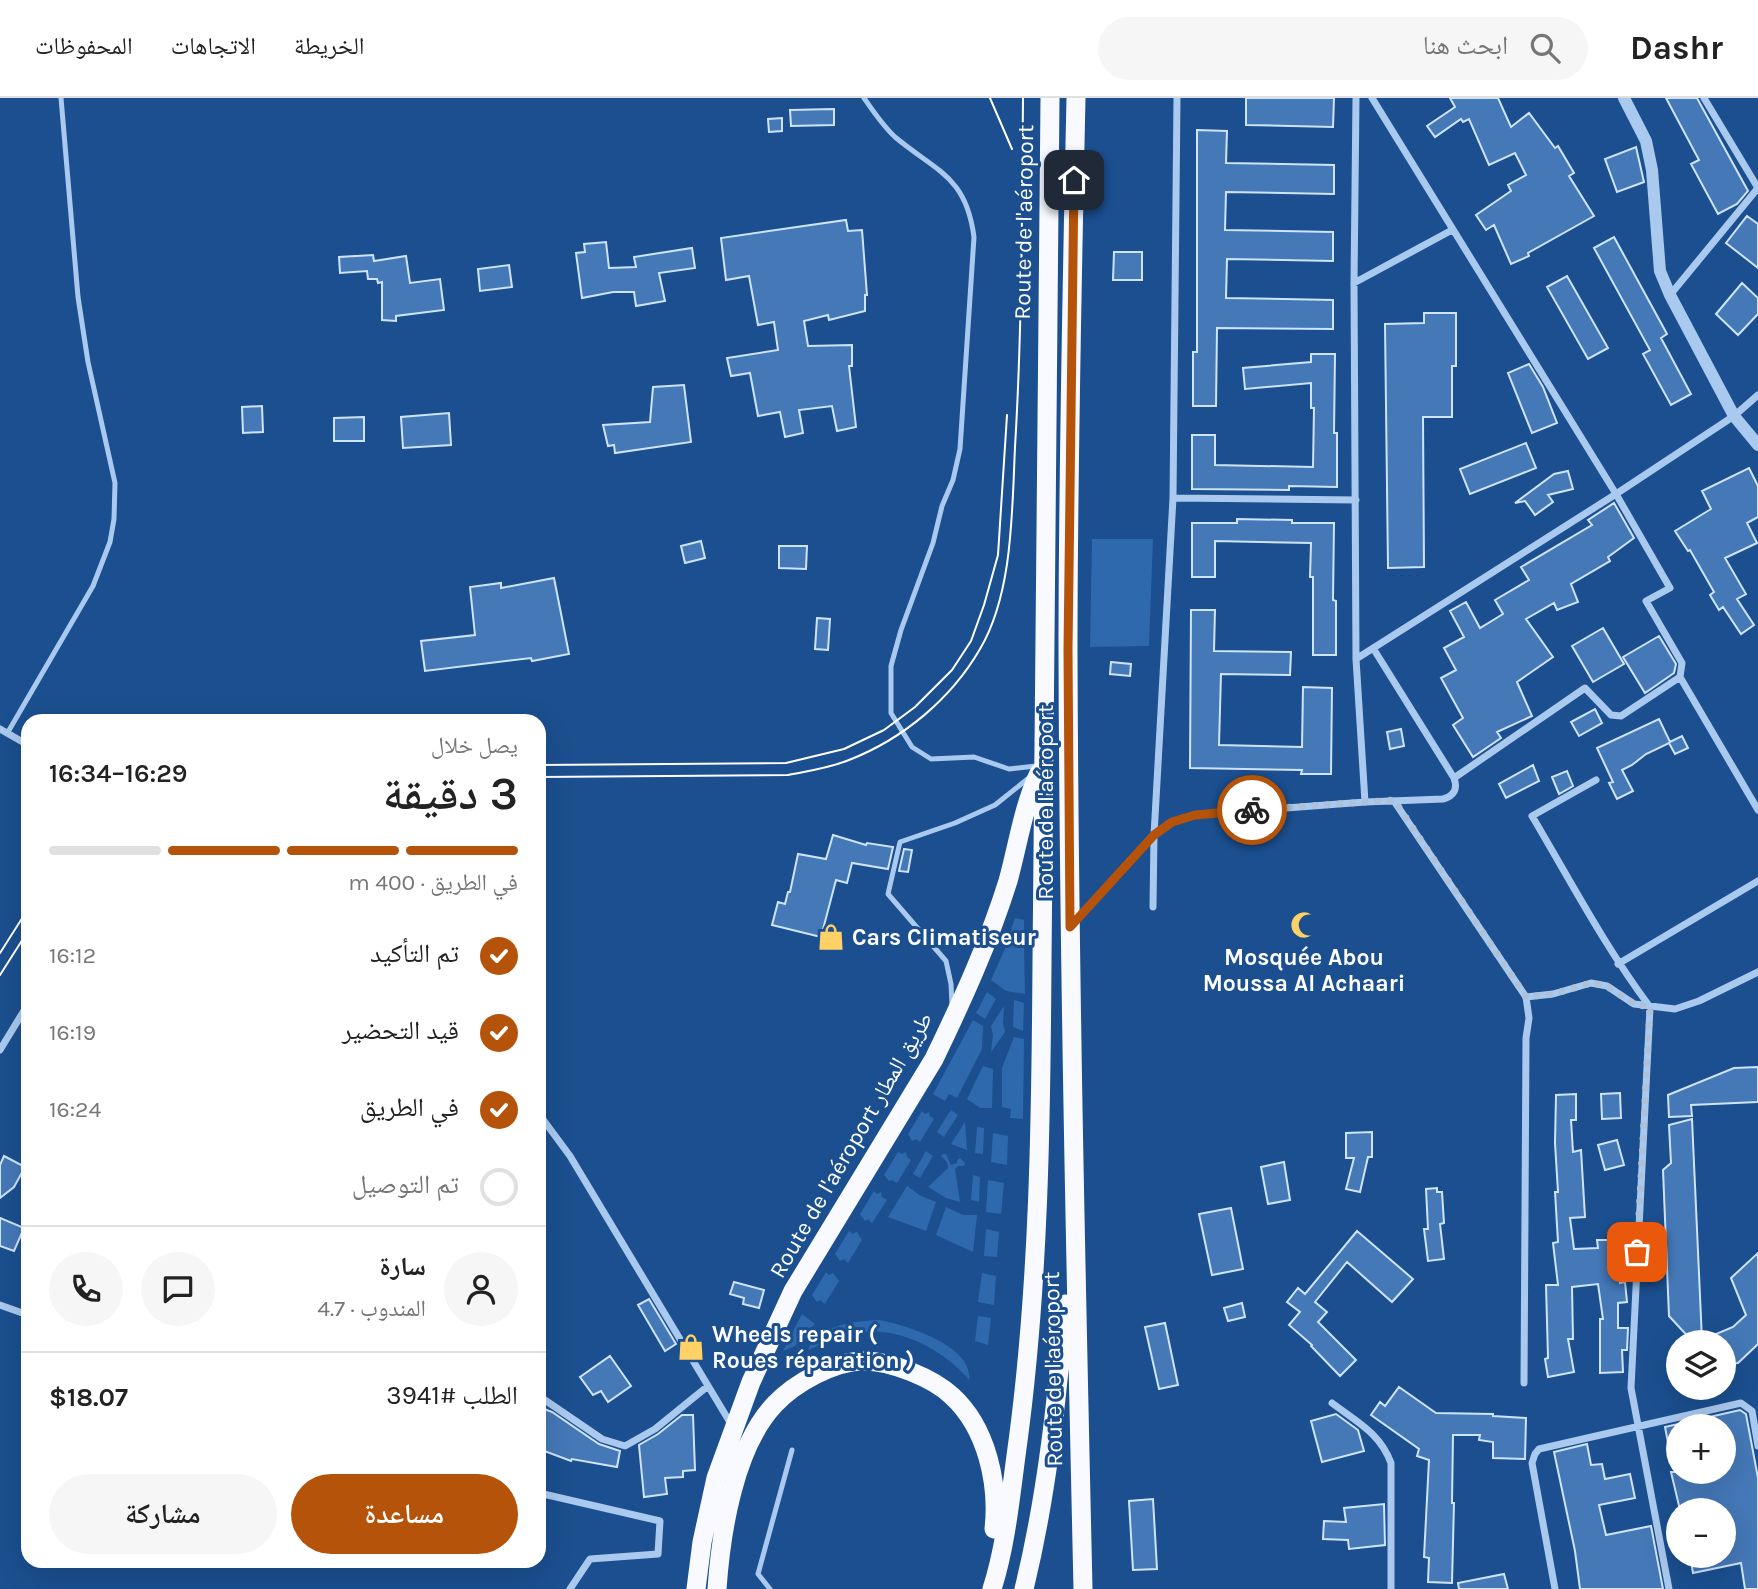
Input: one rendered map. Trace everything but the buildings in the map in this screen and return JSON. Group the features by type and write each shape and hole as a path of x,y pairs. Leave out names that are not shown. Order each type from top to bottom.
{"highway":[{"name":"Route de l'aéroport","path":"1045,556 1050,98"},
{"name":"Route de l'aéroport","path":"1076,98 1070,399 1070,927 1073,1191 1083,1589"},
{"name":"Route de l'aéroport طريق المطار","path":"696,1589 702,1542 716,1478 733,1428 793,1291 934,1059 989,937 1008,879 1032,788 1043,766 1045,556"},
{"path":"992,1589 997,1573 1018,1441 1033,1281 1042,1087 1043,766"},
{"path":"1024,1589 1046,1488 1054,1433 1073,1191"},
{"path":"717,1589 719,1560 733,1492 750,1439 773,1406 795,1386 835,1367 863,1361 906,1371 929,1380 952,1396 968,1414 980,1436 995,1493 995,1520 984,1589"}],"street":[{"path":"1153,907 1154,835 1173,498 1177,98"},
{"path":"1356,98 1356,659 1365,802"},
{"path":"1372,98 1670,588 1646,601 1682,663 1681,677 1758,810"},
{"path":"1624,98 1646,141 1652,170 1660,271 1734,416 1758,445"},
{"path":"1670,295 1758,188 1704,98"},
{"path":"1354,283 1452,230"},
{"path":"1356,659 1615,494 1734,416 1758,396"},
{"path":"1173,498 1356,500"},
{"path":"1070,927 1154,835 1172,822 1195,815 1447,798 1455,790 1454,778 1373,648"},
{"path":"1454,778 1585,688 1611,715 1621,716 1681,677"},
{"path":"4,730 21,741"},
{"path":"1596,780 1532,816 1618,964 1650,1007 1630,1388 1669,1589"},
{"path":"1394,800 1526,997 1529,1018 1526,1038 1524,1383"},
{"path":"1618,964 1758,881"},
{"path":"1526,997 1553,994 1591,983 1607,986 1634,1004 1675,1009 1687,1006 1758,972"},
{"path":"0,1049 21,1015"},
{"path":"546,1123 570,1156 733,1428 750,1439"},
{"path":"0,1305 21,1312"},
{"path":"546,1401 602,1439 625,1446 655,1429 708,1386"},
{"path":"1332,1403 1379,1440 1391,1463 1391,1589"},
{"path":"1555,1589 1532,1463 1535,1454 1542,1447 1741,1403 1752,1410 1758,1446"},
{"path":"546,1495 660,1521 658,1554 590,1559 570,1589"}],"lane":[{"path":"4,730 93,586 110,542 114,519 115,483 88,362 78,296 61,98"},
{"path":"864,98 894,136 945,173 964,196 971,214 974,237 960,449 933,543 901,630 891,666 891,713 912,747 932,759 974,757 1009,769 1043,766"},
{"path":"953,1020 951,984 946,961 888,894 900,842 955,823 995,805 1043,766"},
{"path":"770,1589 758,1574 792,1450"}],"shaded area":[{"path":"1092,539 1153,539 1149,646 1090,647"},
{"path":"1015,918 1024,920 1024,940 1009,936"},
{"path":"1008,942 1024,946 1025,994 1006,991 991,980"},
{"path":"987,992 996,999 985,1019 976,1013"},
{"path":"1014,1000 1024,1003 1023,1031 1013,1027"},
{"path":"1004,1006 1005,1032 991,1052 991,1026"},
{"path":"973,1020 983,1026 982,1049 957,1098 949,1094 945,1101 933,1094"},
{"path":"1014,1037 1024,1039 1023,1119 1010,1118 1011,1109 1002,1107 1002,1068"},
{"path":"983,1066 993,1069 992,1108 980,1108 967,1099"},
{"path":"951,1110 958,1115 944,1137 937,1132"},
{"path":"922,1111 925,1114 929,1112 934,1119 920,1142 916,1139 912,1141 908,1134"},
{"path":"965,1122 967,1150 951,1144"},
{"path":"977,1127 984,1128 983,1154 975,1153"},
{"path":"993,1133 1008,1136 1007,1165 991,1162"},
{"path":"926,1151 933,1156 920,1178 913,1174"},
{"path":"898,1152 906,1152 911,1160 897,1183 889,1181 884,1175"},
{"path":"946,1154 951,1165 957,1163 960,1158 965,1163 955,1169 960,1202 946,1198 928,1187 948,1168 947,1162 941,1156"},
{"path":"973,1175 980,1177 979,1202 971,1200"},
{"path":"988,1180 1004,1183 1001,1214 986,1212"},
{"path":"907,1186 936,1202 926,1231 888,1217"},
{"path":"874,1191 877,1194 881,1192 882,1197 887,1200 872,1223 868,1219 865,1221 860,1214"},
{"path":"946,1207 963,1215 977,1215 973,1252 936,1235"},
{"path":"986,1229 999,1232 997,1257 984,1256"},
{"path":"849,1231 853,1234 857,1232 862,1240 848,1263 844,1259 840,1261 835,1254"},
{"path":"826,1272 829,1275 833,1273 839,1281 825,1304 820,1300 817,1302 812,1295"},
{"path":"982,1273 996,1276 994,1305 978,1302"},
{"path":"802,1314 815,1324 795,1346 783,1351"},
{"path":"978,1316 991,1318 988,1345 975,1341"},
{"path":"879,1320 921,1332 950,1347 968,1368 969,1380 936,1351 894,1334 858,1333 808,1350 819,1335 828,1330 849,1323"}],"tram line":[{"path":"990,98 1012,149"},
{"path":"546,777 788,775 827,767 869,751 907,729 940,701 968,667 991,627 999,603 1009,551 1019,360 1023,98"},
{"path":"546,765 786,763 844,749 884,730 915,707 952,670 971,641 984,605 998,555 1007,415"},
{"path":"0,953 21,920"},
{"path":"0,975 21,942"}],"way so far":[{"path":"1252,810 1394,800 1526,997 1553,994 1591,983 1607,986 1634,1004 1650,1007 1637,1252"}],"place":[{"name":"Mosquée Abou Moussa Al Achaari","path":"1304,925"},
{"name":"Cars Climatiseur","path":"831,937"},
{"name":"Wheels repair ( Roues réparation )","path":"691,1347"}],"route":[{"path":"1074,180 1068,650 1070,927 1154,835 1172,822 1195,815 1252,810"}]}
